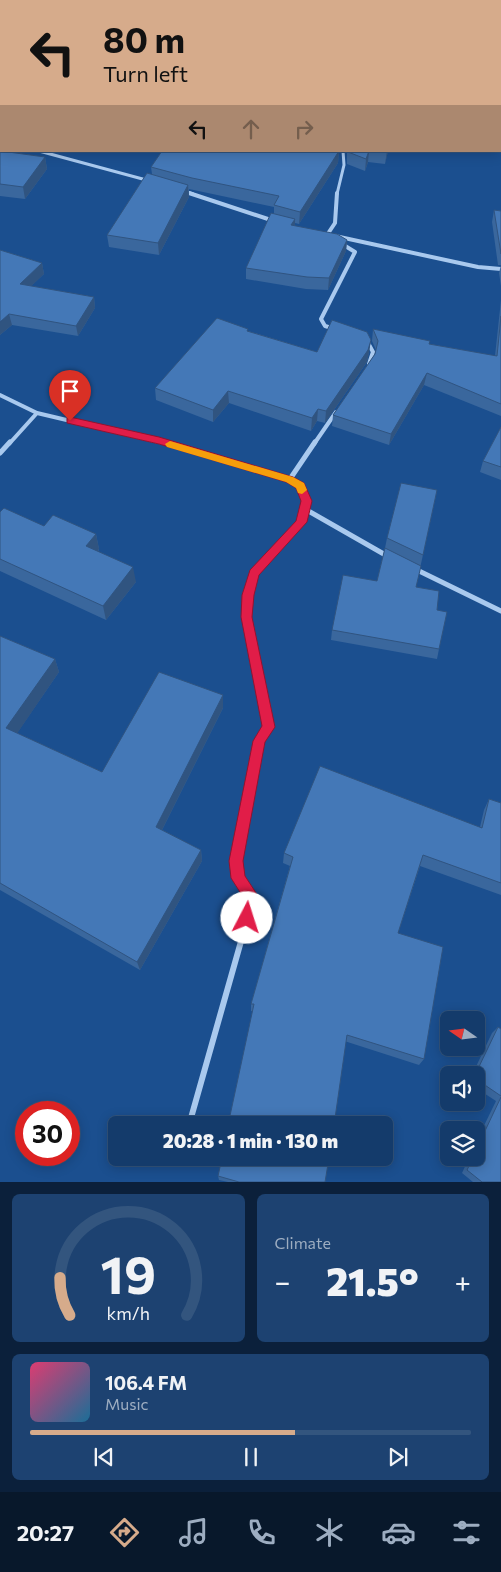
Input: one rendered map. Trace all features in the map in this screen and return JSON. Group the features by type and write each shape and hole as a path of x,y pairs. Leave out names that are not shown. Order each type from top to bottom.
{"street":[{"path":"43,152 158,183"},
{"path":"327,235 335,223 337,189 344,165 343,152"},
{"path":"175,188 277,222"},
{"path":"319,233 478,267 501,269"},
{"path":"327,235 355,252 322,319 326,326 342,332"},
{"path":"359,338 368,341 373,352 370,364 364,372"},
{"path":"0,395 38,412 159,441 290,479 300,486 306,501 302,522 254,573 248,595 246,617 268,727 259,741 236,861 238,878 252,899 192,1116"},
{"path":"290,479 338,410"},
{"path":"0,454 38,412"},
{"path":"304,509 396,560"},
{"path":"405,564 501,611"}],"building":[{"path":"0,152 45,157 23,187 0,184"},
{"path":"161,152 338,152 300,212 274,205 279,196 192,178 151,167"},
{"path":"348,152 369,152 366,159"},
{"path":"147,173 188,185 158,243 107,235"},
{"path":"494,210 501,211 501,254"},
{"path":"271,213 295,219 291,225 337,234 347,240 329,278 307,277 246,268"},
{"path":"0,250 42,263 20,284 94,297 76,326 9,314 0,322"},
{"path":"501,316 501,404 427,373 391,434 333,415 375,354 378,341 373,329 430,341 429,344 497,356"},
{"path":"217,318 248,329 247,331 317,352 332,320 367,332 371,340 368,350 326,411 318,409 312,418 228,391 213,410 155,388"},
{"path":"501,427 501,467 483,461"},
{"path":"401,483 437,490 423,555 387,538"},
{"path":"4,508 44,526 53,515 96,534 86,546 133,567 103,606 0,559 0,512"},
{"path":"385,548 421,566 416,587 439,591 437,610 447,612 439,649 332,630 343,575 377,581"},
{"path":"0,636 55,659 6,728 102,772 159,672 223,695 156,827 201,850 137,962 0,883"},
{"path":"320,766 482,828 489,799 501,803 501,883 423,855 398,933 443,947 424,1059 347,1035 335,1116 230,1116 254,1004 251,1004 293,857 284,853"},
{"path":"498,1027 501,1029 501,1096 485,1085 485,1066 479,1066"},
{"path":"501,1097 501,1182 482,1182 467,1170 469,1166 485,1166 485,1131"},
{"path":"220,1166 328,1166 325,1182 239,1182 218,1176"}],"slow traffic":[{"path":"170,444 290,479 300,486 302,490"}],"route":[{"path":"70,421 159,441 290,479 300,486 306,501 302,522 254,573 248,595 246,617 268,727 259,741 236,861 238,878 252,899 247,918"}]}
